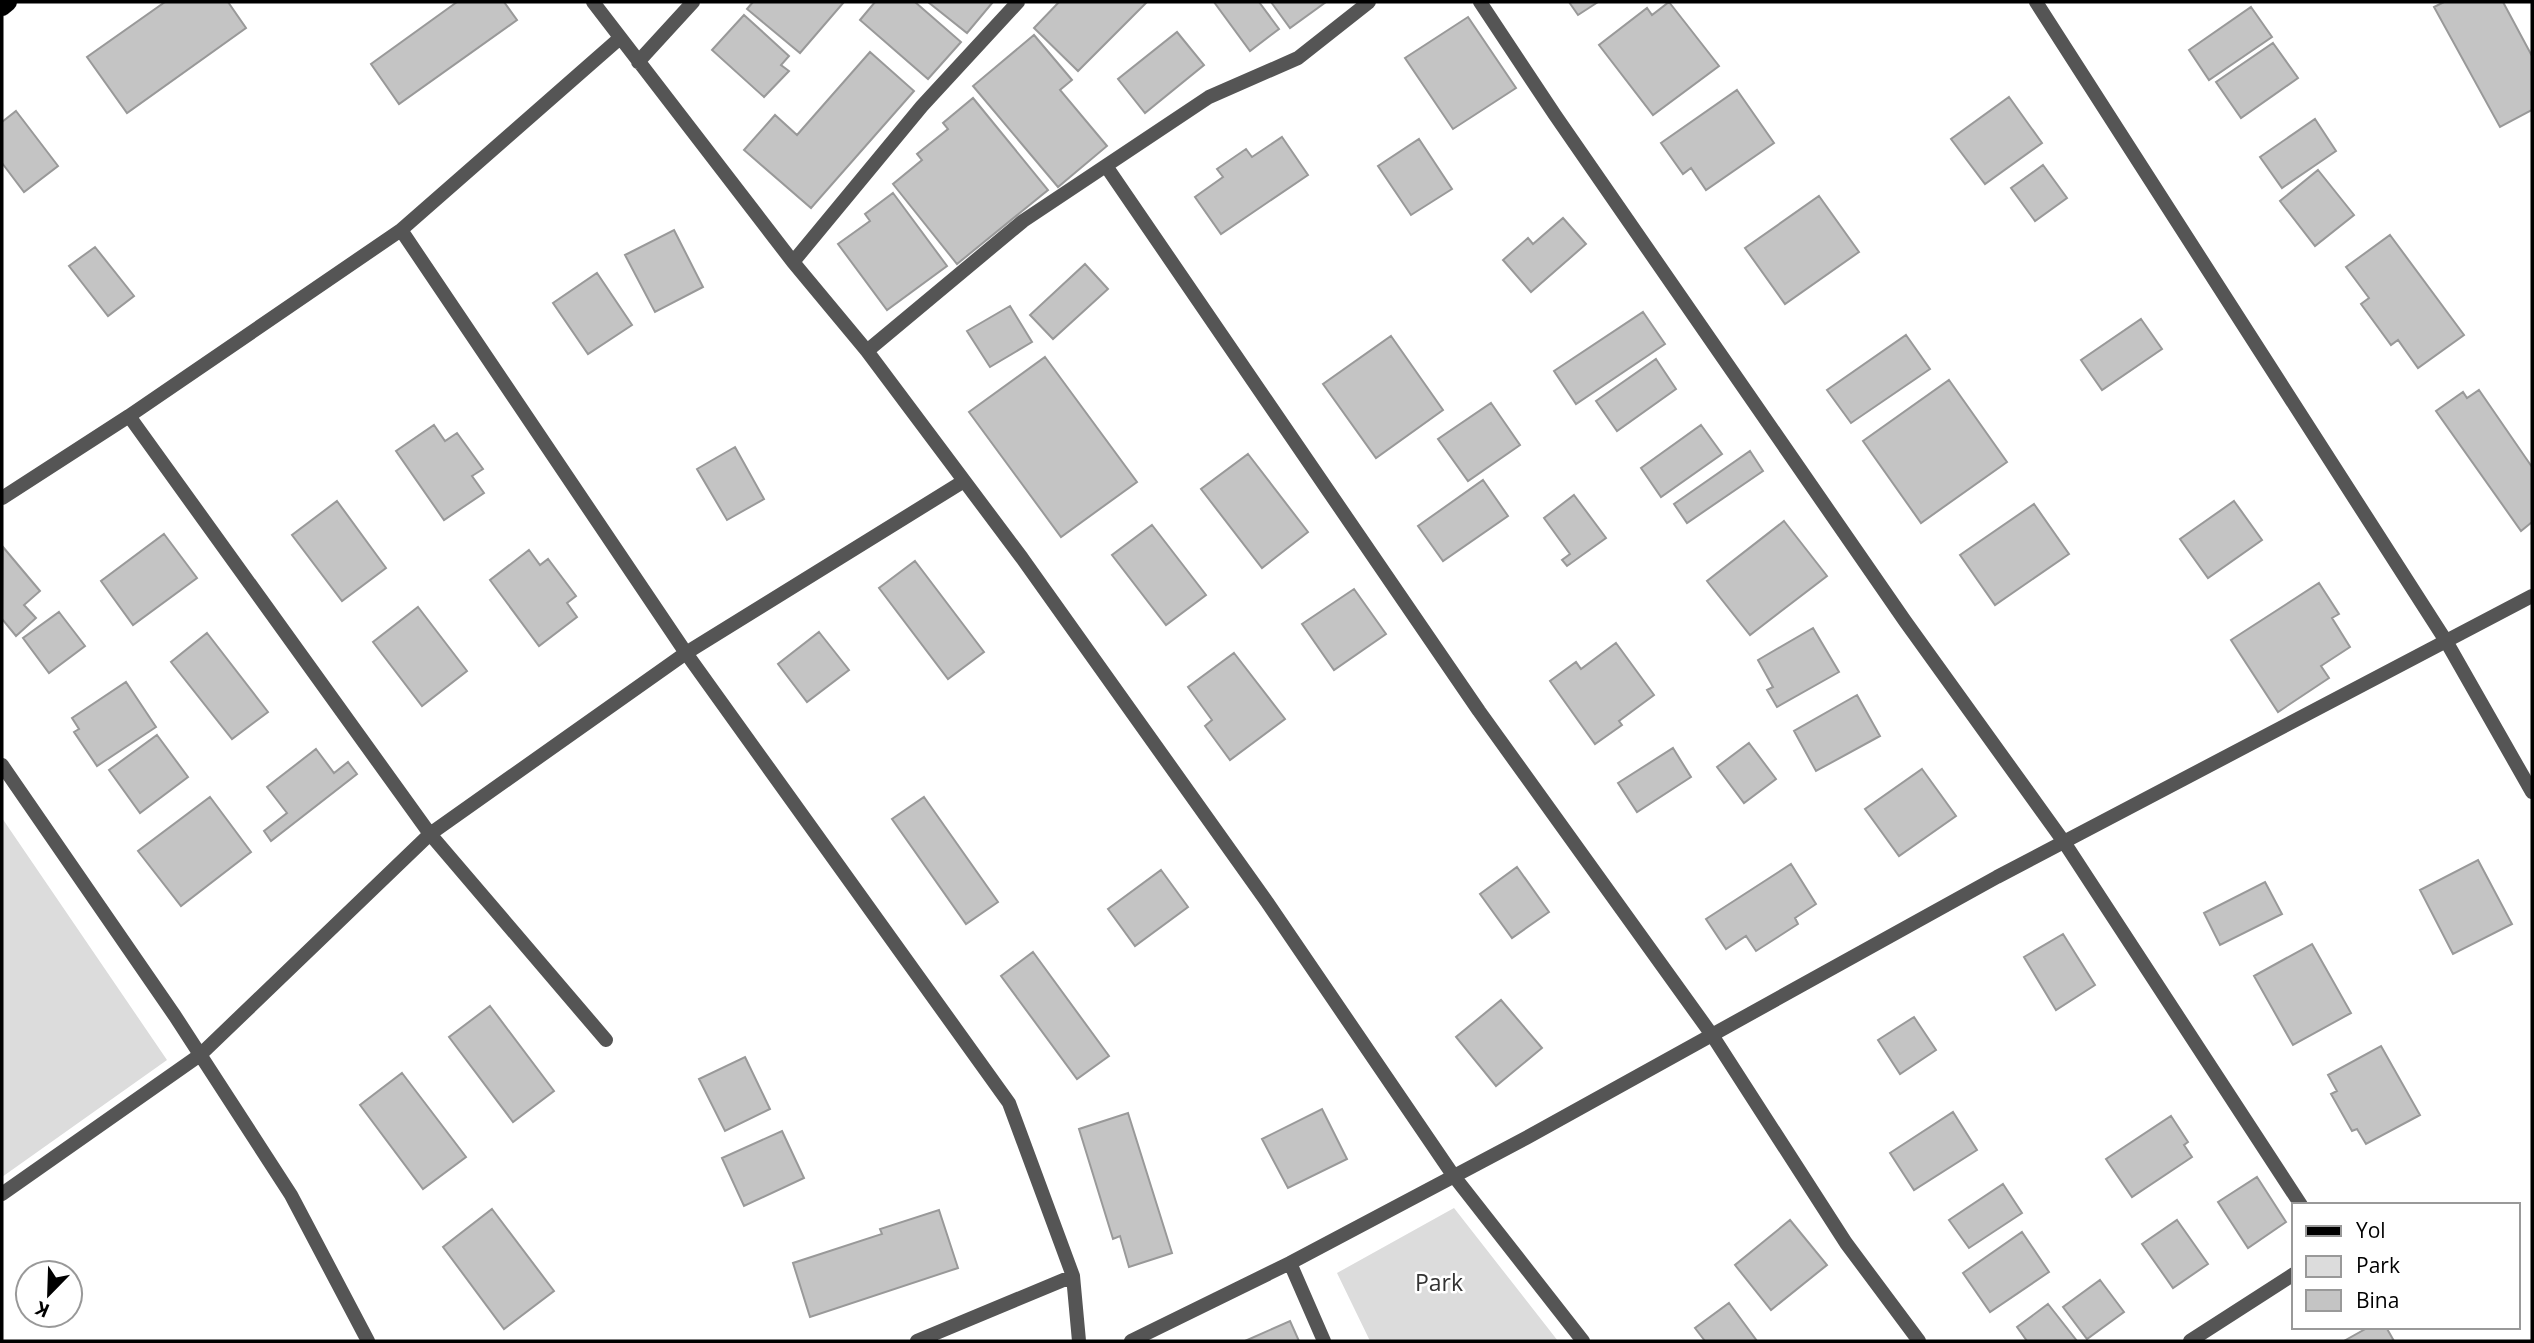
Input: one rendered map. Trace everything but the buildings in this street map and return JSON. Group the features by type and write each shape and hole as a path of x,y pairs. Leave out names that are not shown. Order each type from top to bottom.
{"main road":[{"path":"2,7 8,2"}],"street":[{"path":"593,2 793,262 867,351 1022,558 1267,902 1453,1175 1583,1341"},
{"path":"638,61 693,2"},
{"path":"793,262 922,106 1018,2"},
{"path":"867,351 1023,220 1209,97 1298,58 1369,2"},
{"path":"1480,2 1555,115 1905,621 2064,842 2300,1203"},
{"path":"2036,2 2446,641 2532,792"},
{"path":"2,498 129,416 401,230 620,38"},
{"path":"1106,166 1479,711 1712,1035 1846,1243 1919,1341"},
{"path":"401,230 686,653 1009,1103 1073,1276 1079,1341"},
{"path":"129,416 430,834 606,1040"},
{"path":"2,1194 200,1055 430,834 686,653 964,481"},
{"path":"1130,1341 1290,1263 1526,1138 2064,842 2532,596"},
{"path":"2,765 200,1055 291,1195 368,1341"},
{"path":"1290,1263 1324,1341"},
{"path":"2190,1341 2292,1275"},
{"path":"918,1341 1073,1276"}],"green space":[{"path":"2,818 167,1060 2,1177"},
{"name":"Park","path":"1454,1208 1558,1341 1370,1341 1337,1273"}]}
